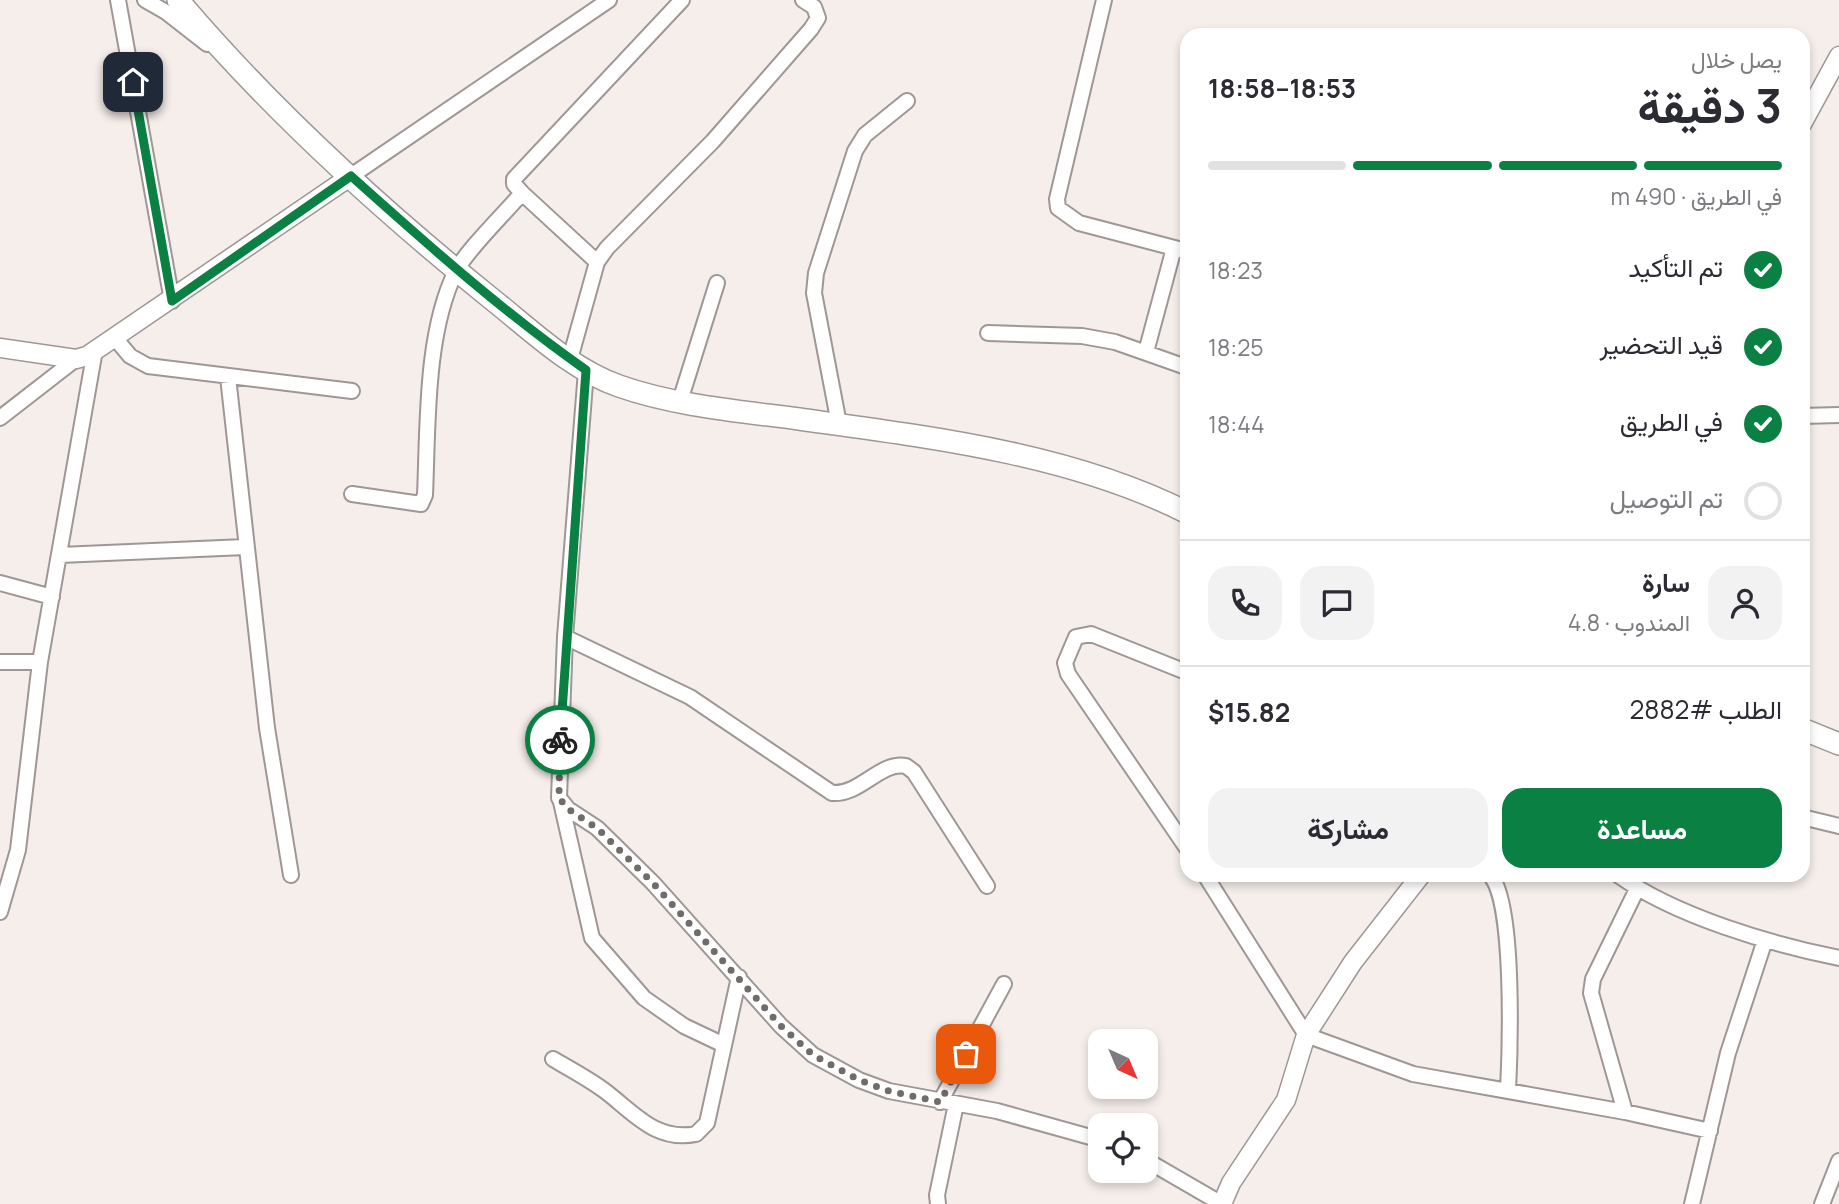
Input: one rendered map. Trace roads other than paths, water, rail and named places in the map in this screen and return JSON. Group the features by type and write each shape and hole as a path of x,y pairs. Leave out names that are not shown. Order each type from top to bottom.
{"main road":[{"path":"178,0 230,62 304,136 456,270 578,365 620,387 680,401 839,424 1083,470 1149,493 1180,509"},
{"path":"1810,732 1839,744"}],"street":[{"path":"118,0 172,301"},
{"path":"145,0 166,12 230,62"},
{"path":"0,418 76,359 95,351 172,301 609,0"},
{"path":"597,262 522,193 514,184 514,179 682,0"},
{"path":"724,1045 684,1026 644,998 592,938 559,798 578,365 597,262 607,248 713,141 811,29 818,18 814,7 803,0"},
{"path":"1104,0 1057,199 1058,208 1079,223 1180,250 1146,352"},
{"path":"1810,109 1839,56"},
{"path":"839,424 816,317 816,273 855,151 865,135 907,101"},
{"path":"352,494 418,506 423,500 430,375 443,313 456,270 522,193"},
{"path":"680,401 717,283"},
{"path":"988,333 1082,336 1115,342 1180,364"},
{"path":"115,338 130,356 148,366 352,391"},
{"path":"0,348 76,359"},
{"path":"0,912 18,850 40,662 95,351"},
{"path":"228,377 267,728 291,875"},
{"path":"1810,416 1839,415"},
{"path":"60,555 245,547"},
{"path":"0,583 52,597"},
{"path":"1180,670 1091,634 1076,637 1066,663 1068,674 1180,838"},
{"path":"565,637 690,697 832,793 853,791 891,767 906,766 914,772 987,886"},
{"path":"0,662 40,662"},
{"path":"559,798 568,809 597,828 653,883 740,977 781,1026 813,1055 859,1080 889,1091 1049,1124 1088,1136"},
{"path":"1810,819 1839,826"},
{"path":"1209,882 1306,1035 1413,1074 1625,1112 1710,1131"},
{"path":"1158,1167 1222,1204 1231,1183 1286,1100 1306,1035 1353,962 1416,882"},
{"path":"1494,882 1500,892 1511,1014 1508,1091"},
{"path":"1628,882 1637,889 1765,940 1839,958"},
{"path":"1625,1112 1591,993 1593,979 1637,889"},
{"path":"1692,1204 1728,1053 1765,940"},
{"path":"553,1059 603,1089 648,1126 664,1134 683,1137 696,1135 707,1123 740,977"},
{"path":"940,1102 1004,984"},
{"path":"937,1204 956,1104"},
{"path":"1822,1204 1839,1161"}]}
